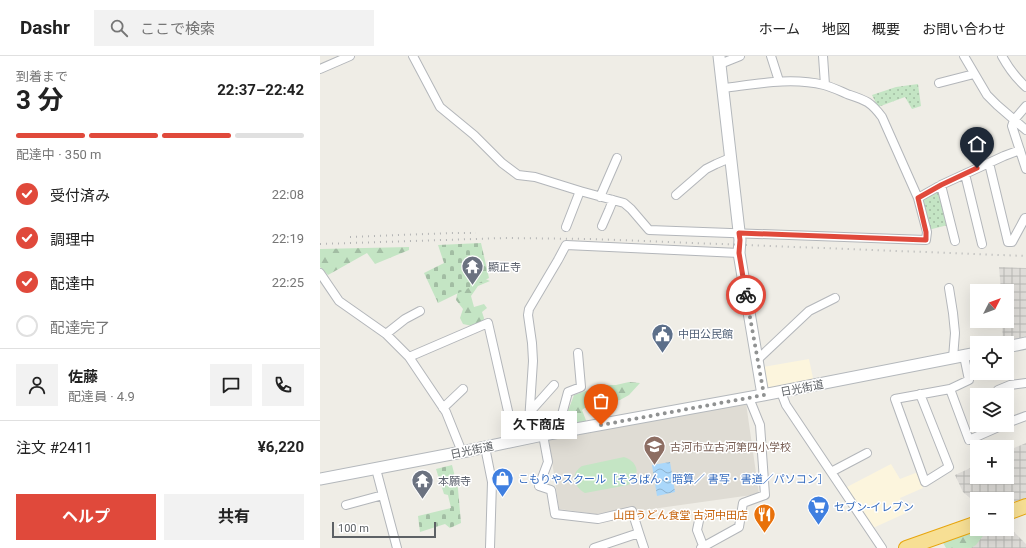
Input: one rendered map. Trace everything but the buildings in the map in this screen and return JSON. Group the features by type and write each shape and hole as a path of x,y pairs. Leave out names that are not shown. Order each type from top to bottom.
{"highway":[{"path":"1014,510 1026,506"},
{"path":"906,548 970,525"}],"main road":[{"path":"720,60 740,240 739,253 764,395"},
{"path":"1014,346 1026,343"},
{"name":"日光街道","path":"320,479 970,355"}],"street":[{"path":"320,69 350,56"},
{"path":"413,56 440,107 474,135 502,164 518,175 534,177 624,203 649,230 926,240 926,232 918,198 882,117 875,107 867,101 825,85 795,81 779,81 724,88"},
{"path":"720,60 740,56"},
{"path":"771,56 779,81"},
{"path":"823,56 825,85"},
{"path":"964,56 987,94 997,105 1026,130"},
{"path":"1002,56 1005,62 1026,87"},
{"path":"939,83 974,74"},
{"path":"1026,106 1014,120 1012,126 1026,168"},
{"path":"918,198 941,185 1020,150"},
{"path":"600,196 617,158"},
{"path":"676,195 706,169 730,158"},
{"path":"989,163 1008,242 1012,242 1026,218"},
{"path":"965,174 982,244"},
{"path":"941,185 955,241"},
{"path":"566,227 580,191"},
{"path":"602,226 613,200"},
{"path":"644,548 632,511 598,518 555,514 551,490 539,486 548,462 529,422 533,360 528,309 566,244 739,253"},
{"path":"320,273 339,300 386,334 409,357 446,412 462,452"},
{"path":"920,394 949,467 925,482 895,399 920,394 950,389 969,380 959,357 948,288"},
{"path":"757,360 810,311 835,298"},
{"path":"386,334 405,319 420,311"},
{"path":"409,357 488,323 514,442"},
{"path":"557,433 568,392 581,387 578,353"},
{"path":"1003,388 1010,385 1026,383"},
{"path":"529,413 554,384"},
{"path":"443,408 463,389"},
{"path":"950,389 969,440 987,432"},
{"path":"781,392 786,405 882,548"},
{"path":"700,516 697,530 703,548 739,527 742,503 765,496 760,425 749,398"},
{"path":"1014,420 1026,416"},
{"path":"485,447 492,482 490,548"},
{"path":"831,472 867,453"},
{"path":"376,469 397,548"},
{"path":"346,505 383,495"},
{"path":"594,548 639,533"}],"shaded area":[{"path":"999,267 1026,268 1026,340 1014,342 1014,336 1003,336 1002,328 1014,328 1014,284 1000,284"},
{"path":"809,359 814,383 767,391 763,367"},
{"name":"古河市立古河第四小学校","path":"746,403 759,494 638,511 596,514 559,509 549,440"},
{"path":"1026,443 1026,498 1014,502 1014,492 970,492 970,498 963,492 955,475 970,468 970,484 1014,484 1014,448"},
{"path":"891,464 900,479 918,472 923,488 900,498 906,513 873,528 845,488"},
{"path":"1014,532 1026,544 1026,548 969,548 982,536 1014,536"}],"green space":[{"path":"918,84 921,106 912,109 905,97 878,107 872,95 896,87"},
{"path":"940,188 948,225 928,230 919,199"},
{"path":"481,243 489,278 438,303 424,273 444,263 438,245"},
{"path":"409,247 409,250 375,264 367,253 328,275 320,267 320,249"},
{"path":"483,278 490,281 478,286 471,296 474,307 484,304 487,308 482,312 484,318 483,323 472,326 463,324 460,318 463,309 456,300 458,290"},
{"path":"629,382 640,383 629,395 620,400 600,404 591,403 582,410 587,423 562,427 574,395 603,385 616,385"},
{"path":"624,457 633,462 636,470 635,478 628,485 585,493 578,487 574,480 578,469 582,466"},
{"path":"452,465 458,489 461,523 450,528 445,524 420,532 418,516 451,508 448,495 444,494 436,469"},
{"path":"970,531 970,536 983,536 976,545 971,548 946,548 942,541"}],"water":[{"path":"670,462 675,492 657,496 652,465"}],"railway":[{"path":"350,237 476,233"},
{"path":"320,244 505,238 592,239 1026,256"}],"way so far":[{"path":"601,425 764,395 746,295"}],"place":[{"name":"顯正寺","path":"472,286"},
{"name":"中田公民館","path":"663,354"},
{"name":"久下商店","path":"601,425"},
{"name":"古河市立古河第四小学校","path":"654,466"},
{"name":"こもりやスクール［そろばん・暗算／ 書写・書道／パソコン］","path":"503,498"},
{"name":"本願寺","path":"423,500"},
{"name":"セブン-イレブン","path":"819,526"},
{"name":"山田うどん食堂 古河中田店","path":"764,534"}],"route":[{"path":"746,295 739,253 739,233 926,240 926,232 918,198 977,168"}]}
